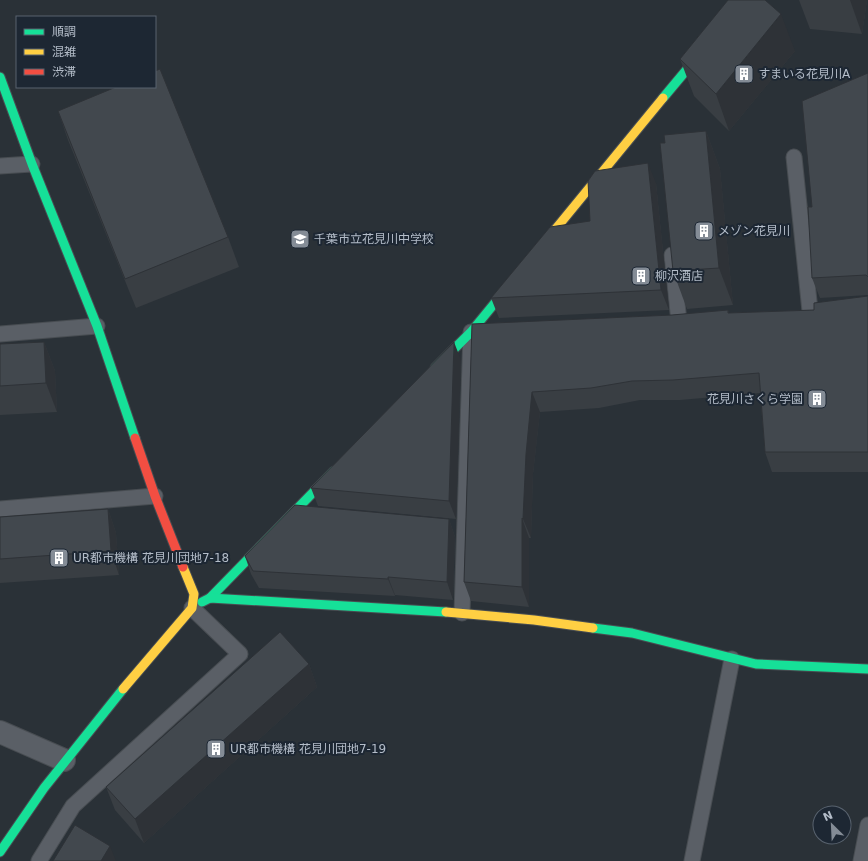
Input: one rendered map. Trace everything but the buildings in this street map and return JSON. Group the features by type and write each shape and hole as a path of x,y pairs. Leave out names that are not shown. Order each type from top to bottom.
{"street":[{"path":"532,258 709,43"},
{"path":"0,77 32,164 97,326 155,496 194,594 192,608"},
{"path":"428,375 471,332 517,277"},
{"path":"787,313 832,309"},
{"path":"656,323 702,320"},
{"path":"471,332 494,331"},
{"path":"0,852 22,818 64,760 192,608 210,598 342,462"},
{"path":"210,598 462,613 576,625 632,633 756,664 868,669"},
{"path":"0,732 64,760"}],"lane":[{"path":"794,157 810,311"},
{"path":"0,166 32,164"},
{"path":"670,239 679,322"},
{"path":"0,334 97,326"},
{"path":"462,613 471,332"},
{"path":"0,509 155,496"},
{"path":"294,513 310,514"},
{"path":"449,528 465,529"},
{"path":"39,861 73,806 240,654 192,608"},
{"path":"692,861 732,659"},
{"path":"861,861 868,825"}],"traffic: fast":[{"path":"663,98 704,49"},
{"path":"0,77 32,164 97,326 135,438"},
{"path":"435,368 471,332 512,282"},
{"path":"210,598 334,471"},
{"path":"202,602 210,598 446,612"},
{"path":"593,628 632,633 756,664 868,669"},
{"path":"0,852 44,788 123,689"}],"traffic: slow":[{"path":"540,248 663,98"},
{"path":"123,689 192,608 194,594 183,567"},
{"path":"446,612 534,620 593,628"}],"traffic: jam":[{"path":"135,438 155,496 183,567"}],"place":[{"name":"すまいる花見川A","path":"744,74"},
{"name":"メゾン花見川","path":"704,231"},
{"name":"千葉市立花見川中学校","path":"300,239"},
{"name":"柳沢酒店","path":"641,276"},
{"name":"花見川さくら学園","path":"817,399"},
{"name":"UR都市機構 花見川団地7-18","path":"59,558"},
{"name":"UR都市機構 花見川団地7-19","path":"216,749"}]}
